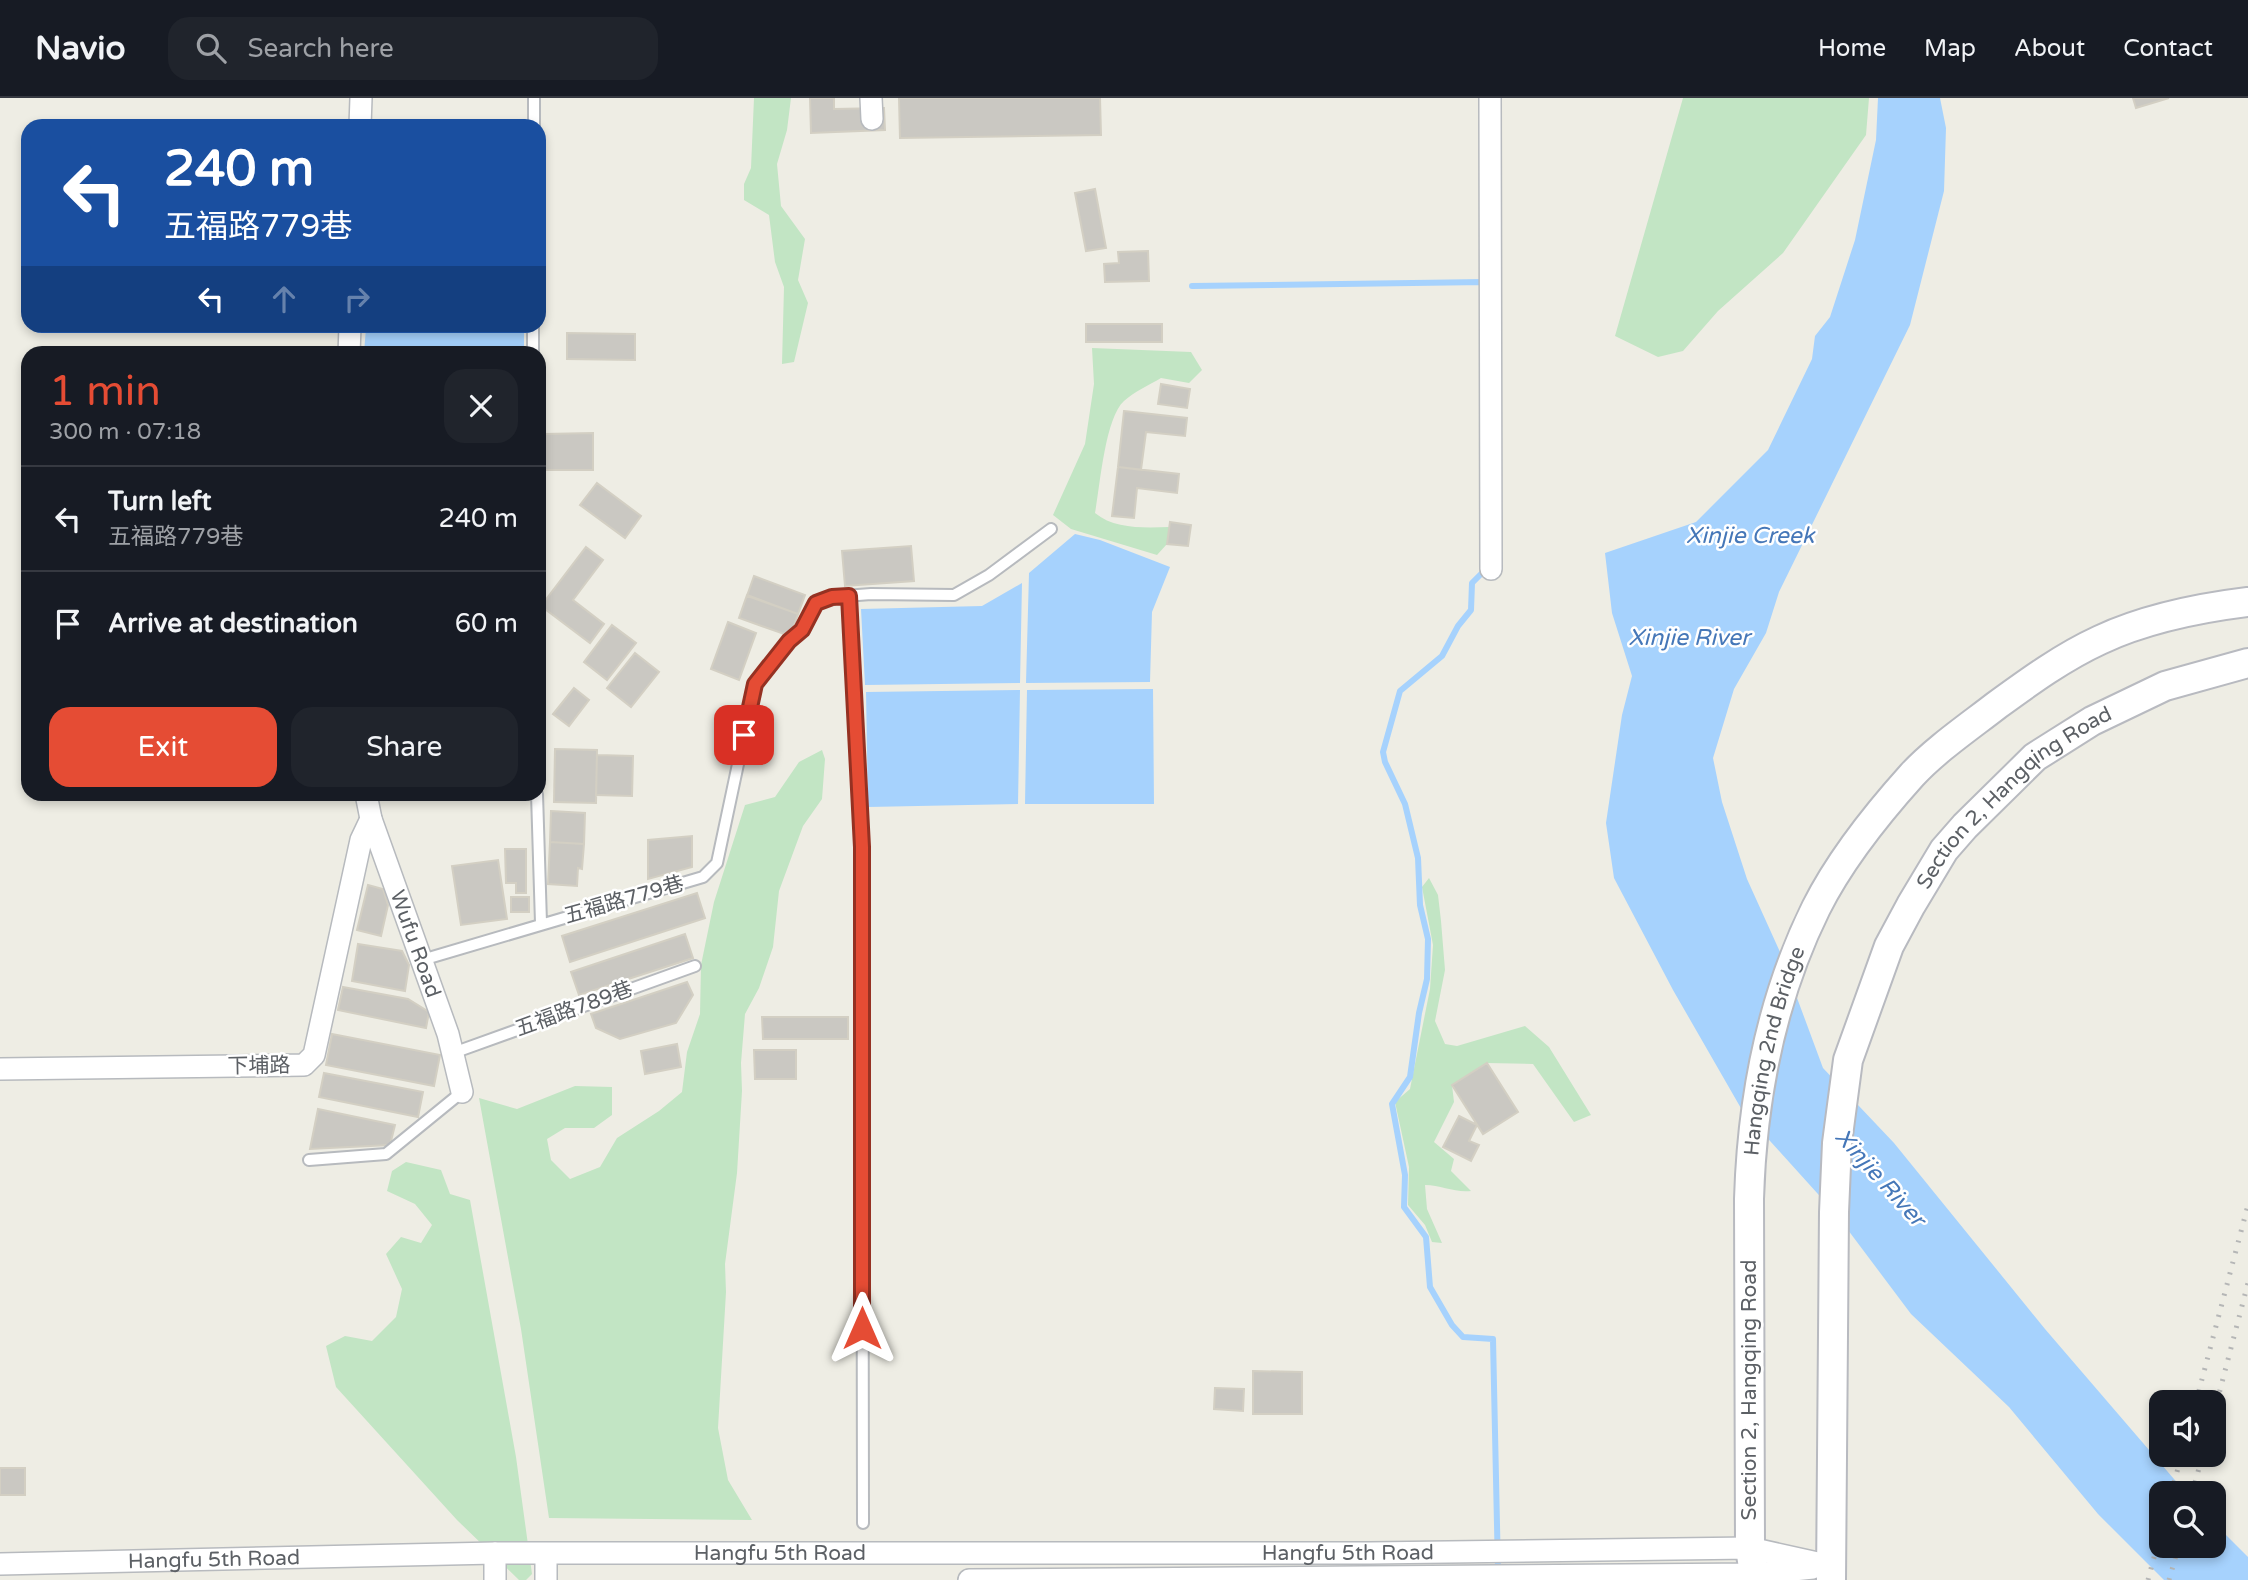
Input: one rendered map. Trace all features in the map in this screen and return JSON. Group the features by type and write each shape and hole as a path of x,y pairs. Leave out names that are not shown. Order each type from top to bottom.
{"street":[{"path":"360,119 361,98"},
{"path":"1490,98 1491,569"},
{"name":"Hangqing 2nd Bridge","path":"1749,1199 1751,1144 1760,1074 1784,985 1816,908 1833,878 1869,827 1913,773 1972,724 2036,677 2101,640 2158,619 2248,602"},
{"name":"Section 2, Hangqing Road","path":"1831,1573 1837,1143 1848,1060 1889,946 1910,905 1944,850 2035,757 2092,721 2165,686 2248,663"},
{"name":"Wufu Road","path":"367,801 371,819 453,1053 462,1092"},
{"name":"下埔路","path":"0,1069 304,1065 314,1055 361,840 371,819"},
{"name":"Section 2, Hangqing Road","path":"1749,1199 1754,1567"},
{"path":"495,1553 495,1580"},
{"name":"Hangfu 5th Road","path":"0,1564 495,1553 1359,1553 1754,1567 1831,1573"},
{"path":"1359,1553 1359,1579"},
{"path":"546,1554 546,1580"},
{"name":"Hangfu 5th Road","path":"969,1580 1498,1577 1754,1567"}],"lane":[{"path":"534,98 534,119"},
{"name":"五福路779巷","path":"422,960 703,877 717,863 755,684 789,641 802,630 816,603 832,597 871,594 954,595 989,575 1051,529"},
{"path":"849,596 862,847 863,1523"},
{"path":"537,801 541,923"},
{"name":"五福路789巷","path":"453,1053 695,966"},
{"path":"309,1160 386,1154 462,1092"}],"green space":[{"path":"754,98 791,98 787,130 777,164 781,206 805,239 798,280 808,303 794,362 782,364 784,287 775,262 769,215 744,200 744,184 751,168"},
{"path":"1683,98 1869,98 1866,135 1783,253 1718,311 1683,351 1658,357 1615,336"},
{"path":"1092,348 1191,352 1202,370 1189,383 1161,378 1132,395 1118,410 1108,437 1095,513 1120,525 1169,527 1167,544 1157,555 1071,529 1053,515 1085,444 1094,384"},
{"path":"822,750 825,759 822,799 803,826 779,891 773,947 759,988 745,1014 737,1173 725,1264 726,1292 718,1428 728,1480 752,1520 549,1518 521,1329 479,1098 517,1109 575,1086 612,1087 612,1115 594,1128 565,1128 547,1139 551,1160 570,1179 600,1167 617,1138 659,1111 682,1092 687,1052 700,1014 701,965 714,902 745,805 775,797 799,762"},
{"path":"1429,878 1438,895 1441,921 1445,970 1435,1021 1445,1044 1457,1046 1525,1026 1549,1047 1591,1115 1574,1122 1533,1064 1487,1063 1452,1085 1454,1102 1434,1142 1454,1159 1451,1171 1471,1191 1425,1185 1427,1209 1442,1243 1432,1242 1425,1225 1408,1205 1409,1167 1395,1102 1410,1089 1430,989 1433,945 1422,887"},
{"path":"406,1162 441,1170 450,1194 470,1200 516,1457 532,1574 526,1580 519,1580 457,1520 336,1387 326,1346 345,1336 372,1341 396,1317 402,1289 386,1254 401,1237 421,1243 432,1225 415,1204 387,1191 392,1171"}],"water":[{"name":"Xinjie River","path":"1878,98 1940,98 1946,128 1944,191 1910,325 1779,592 1766,633 1734,689 1713,758 1722,802 1747,879 1780,952 1823,1068 1894,1143 2045,1329 2149,1450 2149,1467 2164,1467 2176,1481 2149,1481 2149,1558 2226,1558 2226,1535 2248,1557 2248,1580 2164,1580 2098,1514 2009,1407 1911,1314 1836,1214 1742,1110 1673,990 1614,878 1606,823 1622,715 1632,676 1612,613 1605,553 1696,522 1768,450 1812,359 1815,336 1830,317 1855,240 1876,140"},
{"path":"366,333 524,333 524,346 365,346"},
{"path":"1075,534 1100,540 1170,567 1152,612 1150,682 1026,683 1029,573"},
{"path":"1022,583 1020,683 865,685 861,609 982,606"},
{"path":"1153,689 1154,804 1025,804 1027,690"},
{"path":"1020,690 1018,804 868,807 866,692"}],"building":[{"path":"810,98 834,98 834,109 884,108 885,130 811,133"},
{"path":"899,98 1100,98 1101,135 900,138"},
{"path":"2133,98 2169,98 2136,108"},
{"path":"1095,189 1106,248 1086,251 1075,193"},
{"path":"1148,251 1149,281 1105,282 1104,264 1119,263 1118,252"},
{"path":"1086,324 1162,324 1162,342 1086,342"},
{"path":"567,333 635,334 635,360 567,359"},
{"path":"1161,384 1190,389 1187,408 1158,404"},
{"path":"1124,411 1187,418 1185,436 1146,432 1141,470 1118,467"},
{"path":"593,433 593,470 546,470 546,434"},
{"path":"1118,467 1179,474 1177,493 1137,488 1134,518 1112,516"},
{"path":"597,483 641,516 625,538 580,505"},
{"path":"1170,522 1191,525 1188,546 1167,544"},
{"path":"911,546 914,581 845,586 842,551"},
{"path":"586,547 603,560 573,600 604,624 590,643 546,610 546,599"},
{"path":"754,576 805,595 798,614 747,596"},
{"path":"747,595 798,614 790,636 739,618"},
{"path":"728,622 756,633 739,680 711,669"},
{"path":"612,625 636,643 607,680 584,662"},
{"path":"635,653 659,672 631,707 607,688"},
{"path":"574,688 589,700 569,726 553,714"},
{"path":"555,749 597,750 596,803 554,802"},
{"path":"597,755 633,756 632,796 596,795"},
{"path":"551,811 585,813 584,844 550,842"},
{"path":"692,836 692,867 648,879 648,840"},
{"path":"550,842 584,844 582,869 578,868 577,886 548,884"},
{"path":"505,849 526,849 526,893 516,893 516,883 506,883"},
{"path":"498,860 507,919 461,925 452,866"},
{"path":"368,885 383,889 388,905 381,936 357,930"},
{"path":"697,893 705,918 570,962 562,936"},
{"path":"511,897 529,897 529,912 511,912"},
{"path":"685,934 693,958 579,995 571,972"},
{"path":"358,944 402,951 409,965 405,991 352,981"},
{"path":"687,982 693,995 676,1023 620,1039 596,1028 591,1014"},
{"path":"343,987 408,999 429,1012 426,1028 338,1010"},
{"path":"762,1017 848,1017 848,1039 763,1039"},
{"path":"332,1034 440,1055 434,1086 326,1065"},
{"path":"677,1044 681,1067 645,1074 641,1051"},
{"path":"754,1050 796,1050 796,1079 755,1079"},
{"path":"1487,1063 1518,1112 1483,1134 1452,1085"},
{"path":"324,1073 423,1092 418,1117 319,1097"},
{"path":"318,1109 395,1125 390,1145 310,1149"},
{"path":"1459,1116 1477,1125 1469,1141 1479,1145 1471,1161 1443,1147"},
{"path":"1253,1371 1302,1372 1302,1414 1253,1414"},
{"path":"1215,1388 1244,1389 1243,1411 1214,1409"},
{"path":"0,1468 25,1468 25,1495 0,1495"}],"waterway":[{"path":"1192,286 1484,282 1484,286"},
{"path":"1485,570 1472,583 1471,610 1458,626 1442,656 1400,691 1383,752 1405,804 1418,858 1420,905 1428,939 1427,979 1410,1077 1392,1104 1405,1175 1404,1207 1426,1237 1430,1287 1452,1325 1463,1337 1493,1339 1498,1571"}],"railway":[{"path":"2199,1390 2248,1205"},
{"path":"2220,1390 2248,1283"},
{"path":"2174,1481 2178,1467"},
{"path":"2195,1481 2199,1467"},
{"path":"2148,1580 2154,1558"},
{"path":"2169,1580 2175,1558"}],"route":[{"path":"744,735 755,684 789,641 802,630 816,603 832,597 849,596 862,847 862,1328"}],"water label":[{"name":"Xinjie Creek","path":"1750,536"}]}
